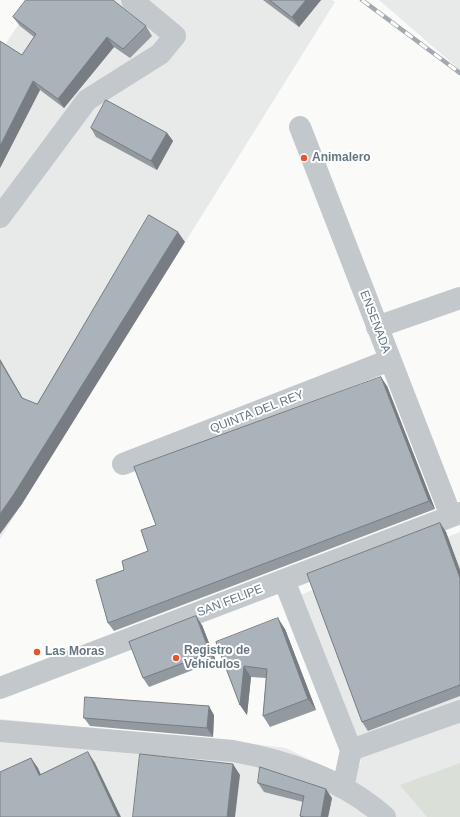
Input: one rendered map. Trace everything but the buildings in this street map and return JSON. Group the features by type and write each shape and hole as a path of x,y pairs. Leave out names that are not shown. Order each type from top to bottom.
{"street":[{"path":"0,217 86,100 160,54 175,36 132,0"},
{"name":"ENSENADA","path":"300,127 390,360 455,515"},
{"path":"377,327 460,298"},
{"name":"QUINTA DEL REY","path":"123,464 390,360"},
{"name":"SAN FELIPE","path":"0,688 455,515"},
{"path":"284,580 351,750 343,788"},
{"path":"351,750 460,711"},
{"path":"0,730 233,751 271,758 303,768 343,788 372,806 385,817"}],"shaded area":[{"path":"35,0 332,0 335,2 0,539 0,52"},
{"path":"379,0 460,0 460,70"},
{"path":"460,532 460,817 0,817 0,719 212,739 286,748 350,780 361,762 300,595"},
{"path":"460,763 460,817 427,817 400,785"}],"railway":[{"path":"362,0 460,73"}],"place":[{"name":"Animalero","path":"304,158"},
{"name":"Las Moras","path":"37,652"},
{"name":"Registro de Vehículos","path":"176,658"}]}
